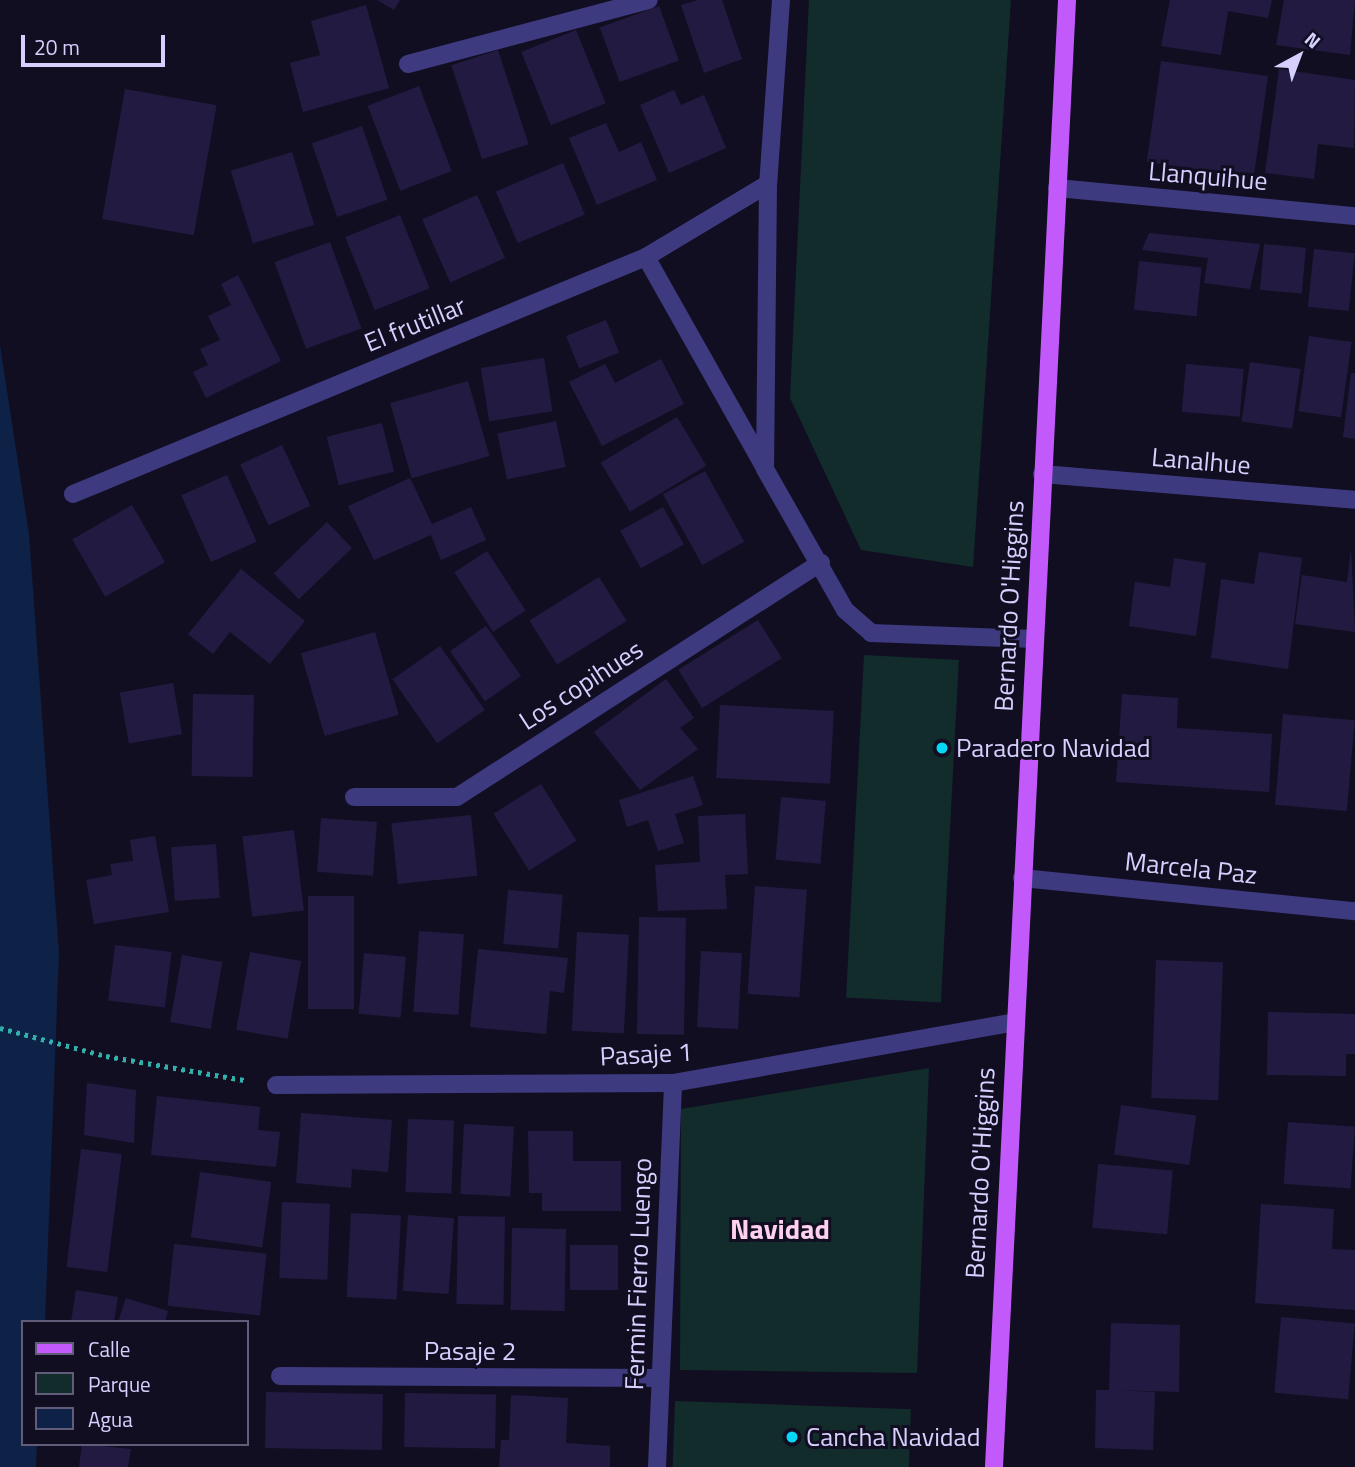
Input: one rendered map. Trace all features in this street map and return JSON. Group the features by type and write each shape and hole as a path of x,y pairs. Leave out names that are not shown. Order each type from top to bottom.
{"main road":[{"name":"Bernardo O'Higgins","path":"993,1467 1067,0"}],"street":[{"path":"408,64 649,0"},
{"path":"765,469 768,184 781,0"},
{"name":"El frutillar","path":"73,494 646,257 768,184"},
{"name":"Llanquihue","path":"1057,188 1355,216"},
{"path":"646,257 765,469 821,562 845,610 871,633 1034,639"},
{"name":"Lanalhue","path":"1042,474 1355,500"},
{"name":"Los copihues","path":"354,797 457,797 821,562"},
{"name":"Marcela Paz","path":"1021,878 1355,911"},
{"name":"Pasaje 1","path":"276,1085 673,1083 1014,1022"},
{"name":"Fermin Fierro Luengo","path":"657,1467 673,1083"},
{"name":"Pasaje 2","path":"280,1376 660,1378"}],"path":[{"path":"0,1028 106,1056 276,1085"}],"green space":[{"path":"809,0 1011,0 973,567 861,550 790,398"},
{"path":"864,655 959,660 941,1003 846,998"},
{"path":"929,1068 917,1373 680,1370 681,1109"},
{"name":"Cancha Navidad","path":"675,1401 911,1409 909,1467 673,1467"}],"water":[{"path":"0,345 29,534 59,953 45,1320 21,1320 21,1446 37,1446 36,1467 0,1467"}],"building":[{"path":"377,0 400,0 394,10"},
{"path":"698,0 722,0 742,59 704,73 681,5"},
{"path":"1170,0 1272,0 1268,18 1228,11 1221,55 1161,46"},
{"path":"1284,0 1355,0 1350,55 1276,45"},
{"path":"366,5 389,88 303,112 290,63 320,55 311,21"},
{"path":"659,6 679,61 620,82 600,28"},
{"path":"576,30 606,103 551,125 521,52"},
{"path":"498,50 529,144 482,159 451,65"},
{"path":"1161,61 1268,76 1254,177 1147,162"},
{"path":"1279,69 1355,80 1354,148 1318,144 1314,179 1265,173"},
{"path":"419,86 452,171 400,191 368,106"},
{"path":"125,89 217,105 194,235 102,219"},
{"path":"674,90 681,105 704,95 726,148 669,173 640,105"},
{"path":"606,123 619,152 641,142 657,180 597,205 569,138"},
{"path":"362,126 387,200 337,217 312,143"},
{"path":"292,152 314,225 253,243 231,171"},
{"path":"563,163 585,215 518,243 496,192"},
{"path":"477,195 505,258 450,282 422,219"},
{"path":"400,215 430,288 375,310 345,237"},
{"path":"1149,233 1260,244 1250,289 1204,283 1208,258 1142,250"},
{"path":"330,242 361,328 306,349 275,262"},
{"path":"1264,244 1306,248 1302,293 1260,290"},
{"path":"1314,249 1355,253 1349,311 1308,307"},
{"path":"1139,261 1202,268 1197,316 1134,310"},
{"path":"238,275 281,361 206,398 193,372 208,365 200,349 220,340 208,316 231,305 221,284"},
{"path":"606,320 619,352 579,369 566,336"},
{"path":"1309,336 1352,342 1341,417 1298,411"},
{"path":"544,358 552,411 489,421 481,368"},
{"path":"661,359 684,404 602,446 569,382 605,364 615,383"},
{"path":"1250,362 1301,369 1292,429 1242,421"},
{"path":"1186,364 1244,369 1240,417 1182,412"},
{"path":"1351,373 1355,373 1355,439 1343,437"},
{"path":"468,381 489,456 412,478 390,403"},
{"path":"677,417 706,466 630,512 601,463"},
{"path":"556,421 566,467 507,479 497,433"},
{"path":"382,423 394,472 339,485 327,437"},
{"path":"282,445 310,506 269,525 240,464"},
{"path":"705,471 744,542 702,565 663,494"},
{"path":"227,475 257,542 211,562 181,495"},
{"path":"410,478 432,524 471,507 486,540 441,560 431,535 374,560 348,506"},
{"path":"132,505 165,562 105,597 72,540"},
{"path":"663,507 684,545 641,568 620,531"},
{"path":"327,522 352,548 299,599 274,573"},
{"path":"1351,549 1355,632 1295,624 1302,575 1347,582"},
{"path":"487,551 526,611 493,632 454,572"},
{"path":"1259,552 1302,558 1288,669 1211,658 1221,579 1254,584"},
{"path":"1174,558 1206,563 1196,636 1129,626 1135,582 1170,587"},
{"path":"241,569 305,621 270,664 230,632 213,654 188,634"},
{"path":"599,577 627,621 557,665 529,620"},
{"path":"758,620 782,658 702,708 678,670"},
{"path":"486,626 521,676 485,701 450,651"},
{"path":"375,632 399,715 325,736 301,653"},
{"path":"440,646 485,710 437,743 392,679"},
{"path":"666,679 694,718 680,728 698,749 640,790 594,732"},
{"path":"173,683 182,734 129,744 120,692"},
{"path":"193,694 254,695 253,777 192,776"},
{"path":"1122,694 1178,698 1177,728 1272,734 1269,792 1116,782"},
{"path":"720,705 834,711 830,784 716,778"},
{"path":"1283,714 1355,720 1347,811 1275,805"},
{"path":"693,776 703,805 675,814 684,843 658,851 648,820 627,827 619,800"},
{"path":"541,784 577,841 529,870 494,814"},
{"path":"781,797 826,801 820,864 776,860"},
{"path":"745,814 748,874 725,875 727,909 658,911 655,865 700,862 698,816"},
{"path":"471,815 477,876 398,884 391,823"},
{"path":"321,818 377,822 373,876 317,872"},
{"path":"294,830 304,910 252,917 242,836"},
{"path":"155,836 169,912 94,924 86,880 112,875 110,864 133,861 130,840"},
{"path":"216,844 220,898 175,901 171,847"},
{"path":"755,886 807,890 799,997 747,994"},
{"path":"508,890 563,895 558,949 503,944"},
{"path":"308,896 354,896 354,1009 308,1009"},
{"path":"639,917 686,918 684,1035 637,1034"},
{"path":"419,931 464,934 458,1015 413,1012"},
{"path":"577,932 629,935 624,1034 572,1031"},
{"path":"115,945 172,952 165,1008 108,1001"},
{"path":"478,949 568,958 564,993 550,991 546,1034 470,1027"},
{"path":"701,951 742,953 738,1029 697,1027"},
{"path":"250,952 301,961 287,1039 236,1030"},
{"path":"364,953 406,957 401,1017 359,1014"},
{"path":"182,955 222,962 211,1029 170,1022"},
{"path":"1156,960 1223,962 1218,1100 1151,1098"},
{"path":"1268,1012 1355,1014 1355,1054 1346,1054 1346,1076 1267,1075"},
{"path":"87,1083 136,1090 134,1143 84,1135"},
{"path":"157,1096 260,1107 258,1130 280,1132 276,1167 151,1155"},
{"path":"1121,1105 1196,1116 1189,1165 1114,1155"},
{"path":"301,1113 392,1120 388,1172 352,1169 351,1188 296,1183"},
{"path":"408,1119 454,1121 451,1194 405,1192"},
{"path":"1288,1122 1355,1127 1351,1189 1284,1184"},
{"path":"464,1124 514,1127 510,1197 460,1194"},
{"path":"528,1131 573,1131 573,1161 621,1161 621,1211 542,1211 542,1193 529,1193"},
{"path":"81,1149 122,1154 107,1272 66,1267"},
{"path":"1098,1164 1173,1171 1167,1234 1092,1228"},
{"path":"200,1172 271,1182 262,1247 191,1237"},
{"path":"282,1202 330,1204 327,1280 279,1278"},
{"path":"1261,1204 1334,1209 1332,1249 1355,1250 1355,1310 1255,1303"},
{"path":"351,1213 401,1216 397,1300 347,1297"},
{"path":"408,1215 454,1218 449,1294 403,1291"},
{"path":"458,1216 505,1217 503,1305 456,1304"},
{"path":"512,1228 566,1229 565,1311 511,1310"},
{"path":"174,1244 266,1254 260,1315 168,1306"},
{"path":"570,1245 618,1245 618,1290 570,1290"},
{"path":"76,1290 118,1297 114,1320 71,1320"},
{"path":"126,1298 168,1311 166,1320 119,1320"},
{"path":"1281,1317 1355,1323 1348,1399 1274,1393"},
{"path":"1111,1323 1180,1325 1179,1392 1116,1390 1155,1392 1153,1450 1095,1448 1096,1390 1109,1390"},
{"path":"266,1392 383,1394 382,1450 265,1448"},
{"path":"405,1393 496,1395 495,1449 404,1447"},
{"path":"511,1395 568,1398 566,1443 610,1446 610,1467 499,1467 501,1440 509,1440"},
{"path":"82,1446 131,1449 128,1467 79,1467"}],"place":[{"name":"Paradero Navidad","path":"942,748"},
{"name":"Cancha Navidad","path":"792,1437"}],"district":[{"name":"Navidad","path":"780,1229"}]}
